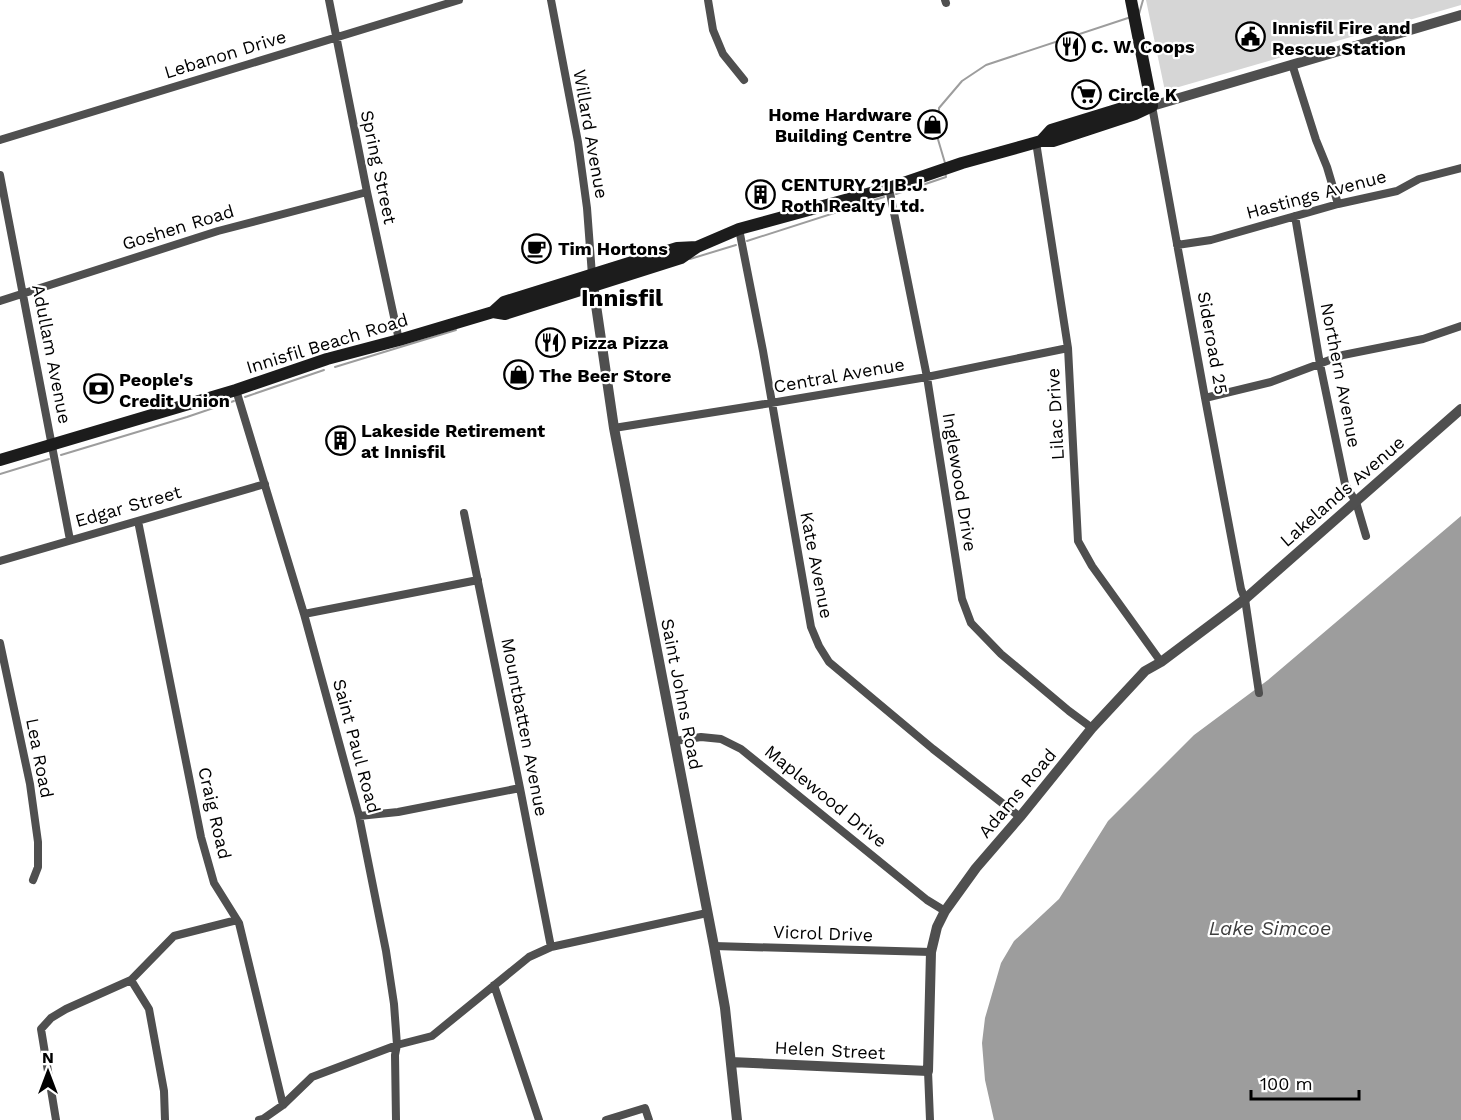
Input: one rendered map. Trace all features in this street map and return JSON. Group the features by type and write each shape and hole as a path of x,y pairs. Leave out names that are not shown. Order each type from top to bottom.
{"main road":[{"name":"Sideroad 25","path":"1131,0 1152,106"},
{"name":"Innisfil Beach Road","path":"0,460 236,390 327,359 493,312 505,314 592,280 681,258 697,247 739,229 889,188 962,163 1038,141 1051,130 1105,113 1129,106 1152,106"}],"street":[{"name":"Spring Street","path":"329,0 399,340"},
{"name":"Lebanon Drive","path":"0,140 459,0"},
{"name":"Willard Avenue","path":"551,0 578,142 586,197 592,280"},
{"path":"708,0 713,30 723,54 744,80"},
{"name":"Innisfil Beach Road","path":"1152,106 1461,15"},
{"path":"1292,64 1338,204"},
{"name":"Sideroad 25","path":"1152,106 1204,398 1241,589 1245,599 1259,693"},
{"name":"Lilac Drive","path":"1038,141 1068,348 1078,541 1092,566 1161,662"},
{"name":"Hastings Avenue","path":"1177,245 1211,240 1338,204 1397,191 1419,179 1461,168"},
{"name":"Adullam Avenue","path":"0,174 70,540"},
{"name":"Inglewood Drive","path":"889,188 927,377 962,599 971,623 1001,654 1092,728"},
{"name":"Goshen Road","path":"0,301 218,231 367,192"},
{"name":"Northern Avenue","path":"1295,216 1320,364 1345,484 1356,502 1366,536"},
{"name":"Kate Avenue","path":"739,229 811,627 819,646 829,662 933,749 1020,817"},
{"name":"Saint Johns Road","path":"592,280 614,428 725,1008 737,1120"},
{"path":"1204,398 1271,382 1343,355 1423,339 1461,326"},
{"name":"Central Avenue","path":"614,428 927,377 1068,348"},
{"name":"Saint Paul Road","path":"236,390 304,614 359,816 386,951 394,1004 397,1045 395,1055 396,1120"},
{"name":"Lakelands Avenue","path":"1245,599 1461,409"},
{"name":"Edgar Street","path":"0,561 265,484"},
{"name":"Mountbatten Avenue","path":"464,513 551,947"},
{"name":"Craig Road","path":"138,520 201,837 214,883 239,923 283,1105"},
{"path":"304,614 478,580"},
{"name":"Adams Road","path":"928,1071 931,952 945,911 975,868 1020,817 1092,728 1145,671 1161,662 1245,599"},
{"name":"Lea Road","path":"0,643 30,784 38,842 38,867 33,880"},
{"name":"Maplewood Drive","path":"675,741 701,737 721,739 741,749 927,900 945,911"},
{"path":"359,816 398,812 520,788"},
{"path":"259,1120 283,1105 312,1077 397,1045 432,1036 529,957 551,947 707,913"},
{"path":"56,1120 41,1029 51,1018 66,1009 131,980 174,936 237,920"},
{"name":"Vicrol Drive","path":"714,946 931,952"},
{"path":"131,980 149,1009 164,1091 165,1120"},
{"path":"494,984 539,1120"},
{"name":"Helen Street","path":"731,1062 928,1071"},
{"path":"928,1071 930,1120"},
{"path":"606,1120 645,1108 649,1120"}],"shaded area":[{"path":"1146,0 1461,0 1461,5 1165,91"}],"water":[{"name":"Lake Simcoe","path":"1461,516 1461,1120 994,1120 985,1080 982,1043 985,1018 1001,963 1014,941 1059,899 1108,821 1194,735 1268,680"}],"waterway":[{"path":"1139,14 1143,0"},
{"path":"945,163 937,136 939,108 962,81 986,65 1131,17"},
{"path":"896,194 946,177 945,172"},
{"path":"747,241 884,197"},
{"path":"690,259 736,245"},
{"path":"335,367 456,330"},
{"path":"245,397 324,370"},
{"path":"61,455 234,401"},
{"path":"0,474 49,459"}],"place":[{"name":"Innisfil Fire and Rescue Station","path":"1251,37"},
{"name":"C. W. Coops","path":"1070,46"},
{"name":"Circle K","path":"1087,94"},
{"name":"Home Hardware Building Centre","path":"933,124"},
{"name":"CENTURY 21 B.J. Roth Realty Ltd.","path":"760,194"},
{"name":"Tim Hortons","path":"537,248"},
{"name":"Pizza Pizza","path":"550,342"},
{"name":"The Beer Store","path":"518,375"},
{"name":"People's Credit Union","path":"98,389"},
{"name":"Lakeside Retirement at Innisfil","path":"340,440"}],"district":[{"name":"Innisfil","path":"622,298"}]}
